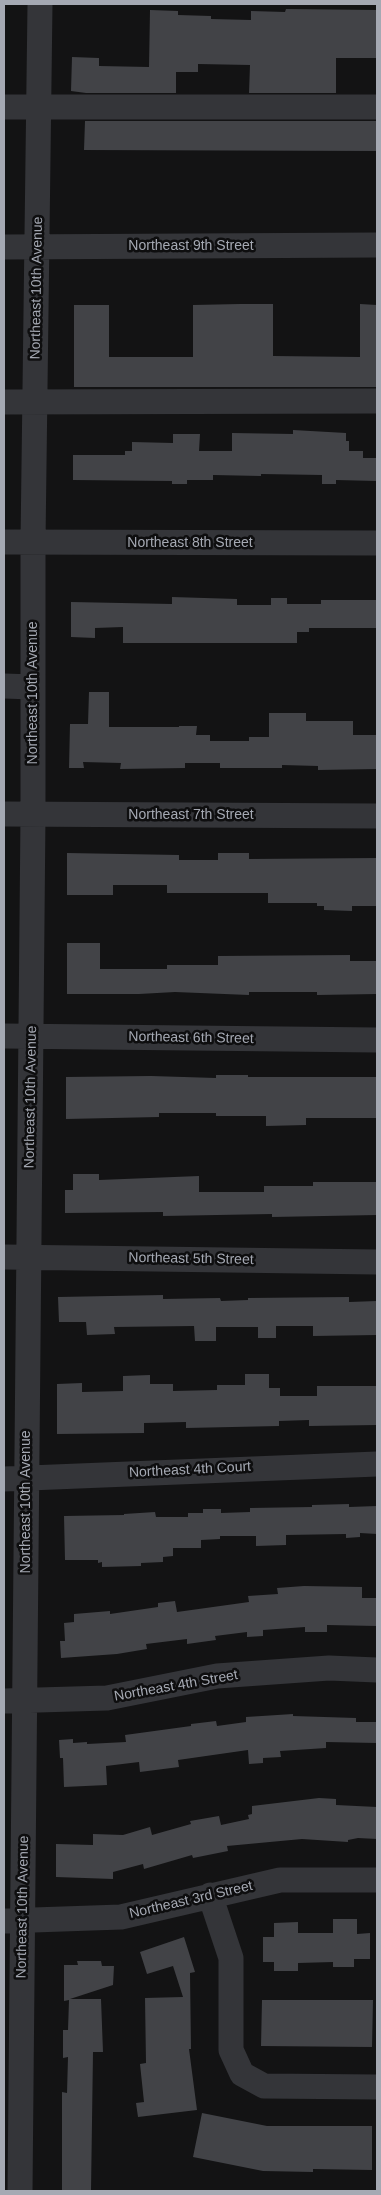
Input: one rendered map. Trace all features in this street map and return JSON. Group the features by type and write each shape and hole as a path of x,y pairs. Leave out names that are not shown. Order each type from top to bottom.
{"street":[{"name":"Northeast 10th Avenue","path":"20,2191 12,2103 15,1479 29,1257 33,814 33,542 40,4"},
{"path":"4,107 377,107"},
{"name":"Northeast 9th Street","path":"4,247 377,245"},
{"path":"4,402 377,400"},
{"name":"Northeast 8th Street","path":"4,542 377,544"},
{"path":"4,686 33,686"},
{"name":"Northeast 7th Street","path":"4,814 377,816"},
{"name":"Northeast 6th Street","path":"4,1036 377,1040"},
{"name":"Northeast 5th Street","path":"4,1257 377,1262"},
{"name":"Northeast 4th Court","path":"15,1479 242,1468 377,1464"},
{"name":"Northeast 4th Street","path":"14,1701 107,1698 218,1676 329,1668 377,1670"},
{"name":"Northeast 3rd Street","path":"13,1921 121,1917 280,1880 377,1880"},
{"path":"210,1895 231,1958 231,2050 242,2074 264,2086 377,2087"}],"building":[{"path":"286,9 377,10 377,58 336,58 336,93 249,93 250,65 198,64 198,72 176,72 176,93 86,93 71,91 72,57 99,58 99,66 149,67 150,10 178,11 178,15 211,16 211,19 251,20 251,11 285,12"},
{"path":"85,121 377,121 377,151 84,150"},
{"path":"273,304 273,356 360,357 360,304 377,305 377,387 74,387 74,305 109,305 109,357 193,357 193,305"},
{"path":"293,430 346,433 346,441 349,441 349,451 363,451 363,458 377,458 377,481 336,480 336,484 322,484 322,475 261,474 261,476 213,475 213,480 187,480 187,484 172,484 172,481 73,480 73,455 125,455 125,451 132,451 132,442 173,443 173,434 200,434 199,451 232,451 232,433 293,434"},
{"path":"172,597 237,599 237,605 271,605 271,598 287,598 287,604 321,604 321,600 377,600 377,628 309,628 309,632 297,632 297,643 123,643 123,627 95,628 95,638 71,637 71,602 172,604"},
{"path":"89,692 109,692 109,727 197,726 196,735 210,735 210,741 249,741 249,737 269,737 269,713 306,713 306,721 353,721 353,735 377,735 377,769 318,770 318,766 282,765 282,768 220,768 220,763 185,763 185,768 120,769 121,763 83,762 84,768 69,768 70,724 88,724"},
{"path":"67,853 179,855 179,860 218,860 218,853 249,853 249,859 377,858 377,906 352,906 352,911 324,910 324,906 317,906 317,903 268,903 268,893 167,893 167,885 113,885 113,895 67,895"},
{"path":"67,943 100,943 100,969 167,969 167,965 218,965 218,956 350,955 350,961 377,961 377,994 317,995 317,992 249,992 249,995 175,992 67,994"},
{"path":"216,1075 248,1075 248,1077 377,1077 377,1118 306,1118 306,1125 266,1126 266,1116 216,1116 216,1113 159,1113 159,1117 66,1119 66,1077 151,1076 216,1078"},
{"path":"73,1174 99,1174 99,1180 199,1176 199,1192 264,1192 264,1186 313,1186 313,1182 377,1182 377,1215 272,1217 272,1214 163,1216 163,1212 65,1213 65,1190 73,1190"},
{"path":"163,1295 163,1299 220,1298 221,1301 248,1300 248,1298 349,1297 349,1302 377,1301 377,1335 313,1336 313,1326 276,1326 276,1338 258,1338 258,1327 216,1327 216,1341 195,1341 194,1326 114,1327 115,1334 87,1335 86,1322 59,1322 58,1297"},
{"path":"245,1374 269,1374 269,1388 280,1388 280,1396 317,1396 317,1386 377,1386 377,1425 309,1426 309,1420 279,1421 279,1426 186,1428 186,1422 144,1423 144,1433 57,1434 57,1384 82,1383 82,1392 123,1391 123,1376 150,1375 150,1384 173,1384 173,1391 217,1390 217,1385 245,1385"},
{"path":"349,1504 349,1507 377,1506 377,1534 360,1533 360,1537 346,1538 346,1534 286,1535 286,1545 256,1546 256,1536 220,1536 220,1539 201,1540 201,1548 173,1548 173,1556 163,1557 163,1562 141,1563 141,1566 102,1567 102,1562 98,1563 98,1560 65,1560 64,1516 124,1515 155,1512 156,1517 188,1517 188,1513 203,1513 203,1509 221,1509 221,1513 250,1512 250,1508 312,1507 312,1505"},
{"path":"304,1586 362,1587 362,1598 377,1598 377,1626 327,1625 327,1632 305,1632 305,1627 263,1630 263,1636 247,1637 247,1632 215,1636 216,1640 187,1644 187,1639 146,1644 147,1649 117,1654 61,1658 60,1641 65,1641 64,1623 74,1622 74,1614 110,1611 110,1614 158,1607 158,1603 175,1601 177,1612 249,1602 248,1596 278,1594 277,1588"},
{"path":"293,1714 293,1716 356,1718 356,1722 377,1722 377,1743 326,1742 326,1748 280,1751 281,1757 263,1758 263,1763 249,1764 248,1750 178,1760 179,1767 140,1772 139,1762 106,1766 107,1785 64,1787 63,1758 60,1758 59,1740 73,1739 73,1743 87,1742 87,1744 126,1742 125,1735 216,1721 217,1726 246,1722 246,1717"},
{"path":"319,1798 336,1799 336,1805 377,1807 377,1839 358,1838 348,1840 348,1842 302,1839 227,1846 228,1851 193,1858 192,1855 144,1869 143,1864 113,1872 113,1879 56,1877 56,1844 93,1845 93,1834 123,1835 150,1827 152,1835 191,1824 190,1821 219,1816 221,1825 249,1819 248,1815 252,1814 252,1806"},
{"path":"333,1919 357,1919 357,1934 370,1933 370,1959 354,1959 354,1967 333,1967 333,1962 298,1963 298,1971 274,1971 274,1962 263,1962 263,1937 274,1937 274,1923 298,1922 298,1933 333,1933"},
{"path":"184,1937 195,1972 190,1973 191,2049 189,2049 197,2110 138,2117 136,2103 144,2102 140,2064 146,2063 145,1998 183,1997 173,1966 147,1974 140,1952"},
{"path":"77,1961 101,1961 102,1966 114,1966 113,1985 70,1999 101,1999 103,2052 93,2052 91,2191 62,2191 62,2092 67,2093 68,2057 63,2058 63,2030 68,2030 69,2000 64,2001 64,1965 78,1965"},
{"path":"262,2000 373,2000 372,2047 261,2046"},
{"path":"202,2113 267,2126 372,2126 372,2170 313,2169 313,2172 263,2171 193,2157"}]}
